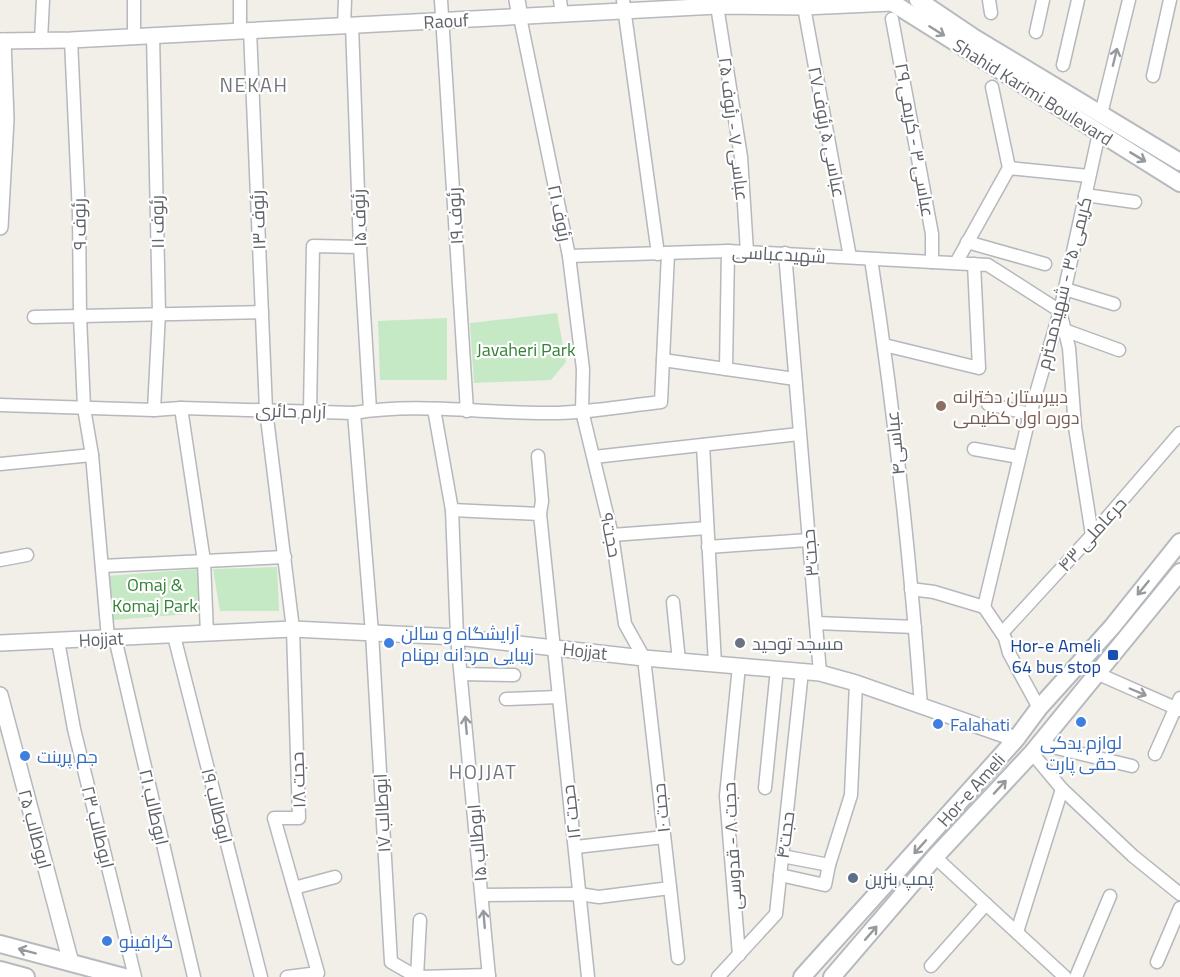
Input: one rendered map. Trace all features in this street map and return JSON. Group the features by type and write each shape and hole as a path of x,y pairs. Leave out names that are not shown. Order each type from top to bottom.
{"main road":[{"name":"Shahid Karimi Boulevard","path":"918,0 969,43 1099,133 1180,183"},
{"name":"Shahid Karimi Boulevard","path":"891,7 969,43 1101,114 1180,162"},
{"name":"Hor-e Ameli","path":"802,977 1016,739 1039,708 1112,627 1180,542"},
{"name":"Hor-e Ameli","path":"835,976 935,858 1036,748 1180,572"},
{"path":"0,944 124,977"},
{"path":"0,970 26,977"}],"street":[{"path":"41,40 43,0"},
{"path":"134,0 134,36"},
{"name":"رئوف ۱۳","path":"240,0 245,30 266,410 293,629"},
{"name":"رئوف ۱۵","path":"345,0 370,410"},
{"name":"رئوف ۱۹","path":"441,0 467,411"},
{"path":"517,0 520,17"},
{"path":"1036,32 1043,0"},
{"path":"1063,65 1078,0"},
{"path":"1101,114 1129,0"},
{"path":"1153,76 1170,0"},
{"name":"Raouf","path":"2,41 71,40 520,17 561,8 665,5 891,7"},
{"name":"عباسی ۷ - رئوف ۲۵","path":"708,5 741,157 747,252"},
{"path":"623,6 663,254 663,360 795,379"},
{"name":"عباسی ۵ رئوف ۲۷","path":"804,7 850,257"},
{"name":"عباسی ۳ - کریمی ۲۹","path":"891,7 932,234 932,262"},
{"name":"رئوف ۲۱","path":"520,17 569,256 584,369 582,411"},
{"name":"رئوف ۱۱","path":"153,35 159,313 154,410"},
{"name":"رئوف ۹","path":"71,40 80,214 80,316 84,408 92,455 102,566"},
{"path":"0,227 6,119 2,41"},
{"path":"956,263 1009,168 992,87"},
{"name":"کریمی ۳۵ - شهیدمحترم","path":"984,606 1030,414 1060,311 1099,133"},
{"path":"1009,168 1089,176"},
{"path":"1085,195 1135,202"},
{"path":"967,242 1045,264"},
{"path":"310,411 313,246 360,247"},
{"path":"726,369 728,251"},
{"name":"شهیدعباسی","path":"569,256 728,251 988,265 1060,311"},
{"name":"حجت۳","path":"784,253 820,673"},
{"name":"عباسی۴","path":"872,259 884,345 911,589 921,706"},
{"path":"884,345 979,368 974,264"},
{"path":"1065,289 1114,304"},
{"path":"1060,311 1069,348 1075,427 1092,535"},
{"path":"34,317 262,312"},
{"path":"1064,330 1119,350"},
{"name":"آرام حائری","path":"0,405 354,413 370,410 434,409 552,413 582,411 661,402 663,360"},
{"path":"988,404 1030,414"},
{"path":"181,408 204,561 207,634"},
{"name":"ابوطالب ۱۵","path":"434,409 452,510 457,637 489,976"},
{"name":"حجت۹","path":"582,411 612,535 626,624 644,658"},
{"path":"354,413 372,633"},
{"name":"حرعاملی ۴۳","path":"1002,633 1092,535 1180,433"},
{"path":"594,457 799,434"},
{"path":"703,445 715,664"},
{"path":"974,449 1019,457"},
{"path":"0,464 92,455"},
{"name":"حجت ۱۲","path":"538,456 542,501 540,514 588,977"},
{"path":"452,510 540,514"},
{"path":"612,535 707,528"},
{"path":"708,547 808,540"},
{"path":"0,560 27,555"},
{"path":"102,566 285,557"},
{"name":"ابوطالب ۲۱","path":"102,566 112,638 194,977"},
{"path":"911,589 934,592 984,606 1005,638 1009,653 1039,708"},
{"path":"673,602 679,661"},
{"path":"816,622 915,627"},
{"name":"Hojjat","path":"0,644 293,629 457,637 644,658 820,673 1016,739"},
{"name":"حجت ۱۸","path":"287,977 318,973 274,818 299,818 293,629"},
{"name":"ابوطالب ۱۷","path":"372,633 391,962 418,977"},
{"name":"ابوطالب ۱۹","path":"174,636 261,977"},
{"name":"ابوطالب ۲۳","path":"58,641 74,729 135,977"},
{"name":"حجت ۱۰","path":"644,658 678,958"},
{"path":"1078,665 1097,675 1179,705 1155,754"},
{"name":"حجت ۸ - قدوسی","path":"739,666 726,796 739,956"},
{"path":"765,788 777,669"},
{"name":"حجت۴","path":"718,977 776,914 802,671"},
{"path":"461,674 514,675"},
{"path":"780,875 825,885 851,795 855,683"},
{"name":"ابوطالب ۲۵","path":"0,695 71,963"},
{"path":"506,699 558,697"},
{"path":"1036,748 1132,766"},
{"path":"1036,748 1062,789 1133,856 1180,894"},
{"path":"1017,932 1062,789"},
{"path":"576,847 664,837"},
{"path":"782,856 829,865"},
{"path":"935,858 1065,977"},
{"path":"294,888 335,877"},
{"path":"482,895 579,894 599,897 670,888"},
{"path":"1076,977 1110,896"},
{"path":"931,966 986,904"},
{"path":"1157,962 1180,908"},
{"path":"420,920 418,977 489,976"}],"green space":[{"name":"Javaheri Park","path":"557,313 566,362 551,380 474,383 470,323"},
{"name":"Javaheri Park","path":"447,318 447,380 380,380 378,321"},
{"name":"Omaj & Komaj Park","path":"277,567 279,611 220,611 213,569"},
{"name":"Omaj & Komaj Park","path":"198,569 202,613 112,620 108,576"}],"place":[{"name":"دبیرستان دخترانه دوره اول کظیمی","path":"941,406"},
{"name":"آرایشگاه و سالن زیبایی مردانه بهنام","path":"389,643"},
{"name":"مسجد توحید","path":"740,643"},
{"name":"Hor-e Ameli 64 bus stop","path":"1113,655"},
{"name":"لوازم یدکی حقی پارت","path":"1081,722"},
{"name":"Falahati","path":"938,724"},
{"name":"جم پرینت","path":"25,756"},
{"name":"پمپ بنزین","path":"853,878"},
{"name":"گرافینو","path":"107,941"}],"district":[{"name":"NEKAH","path":"254,84"},
{"name":"HOJJAT","path":"483,771"}]}
